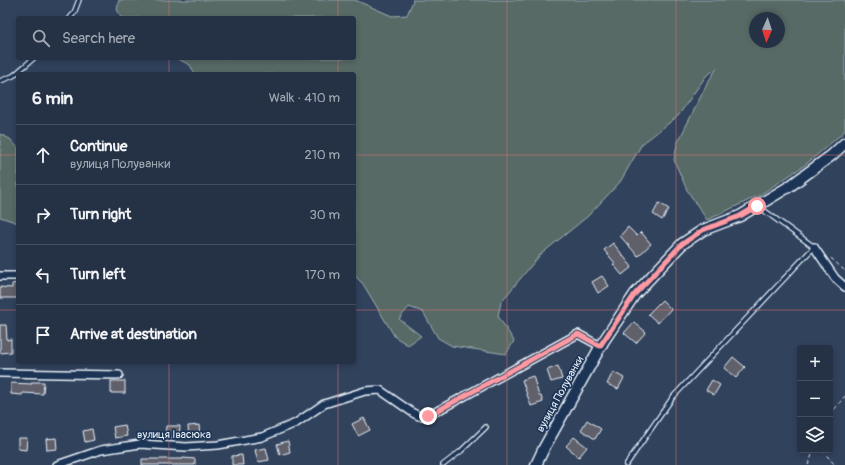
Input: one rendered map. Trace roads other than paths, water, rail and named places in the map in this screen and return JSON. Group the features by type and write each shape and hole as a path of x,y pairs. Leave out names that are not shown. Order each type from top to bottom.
{"street":[{"name":"вулиця Полуванки","path":"536,465 600,346 635,294 682,244 703,230 740,216 790,186 832,155 845,143"},
{"path":"814,247 835,278 845,287"},
{"path":"0,276 16,276"},
{"name":"вулиця Івасюка","path":"57,465 101,450 132,445 218,445 262,437 296,423 324,404 365,391 380,390 413,413 419,416 428,416 578,334 600,346"},
{"path":"0,373 119,375"}],"lane":[{"path":"71,16 79,0"},
{"path":"18,72 32,60"},
{"path":"0,81 16,73"},
{"path":"626,465 673,397 814,247 757,206"},
{"path":"443,465 486,427"}]}
